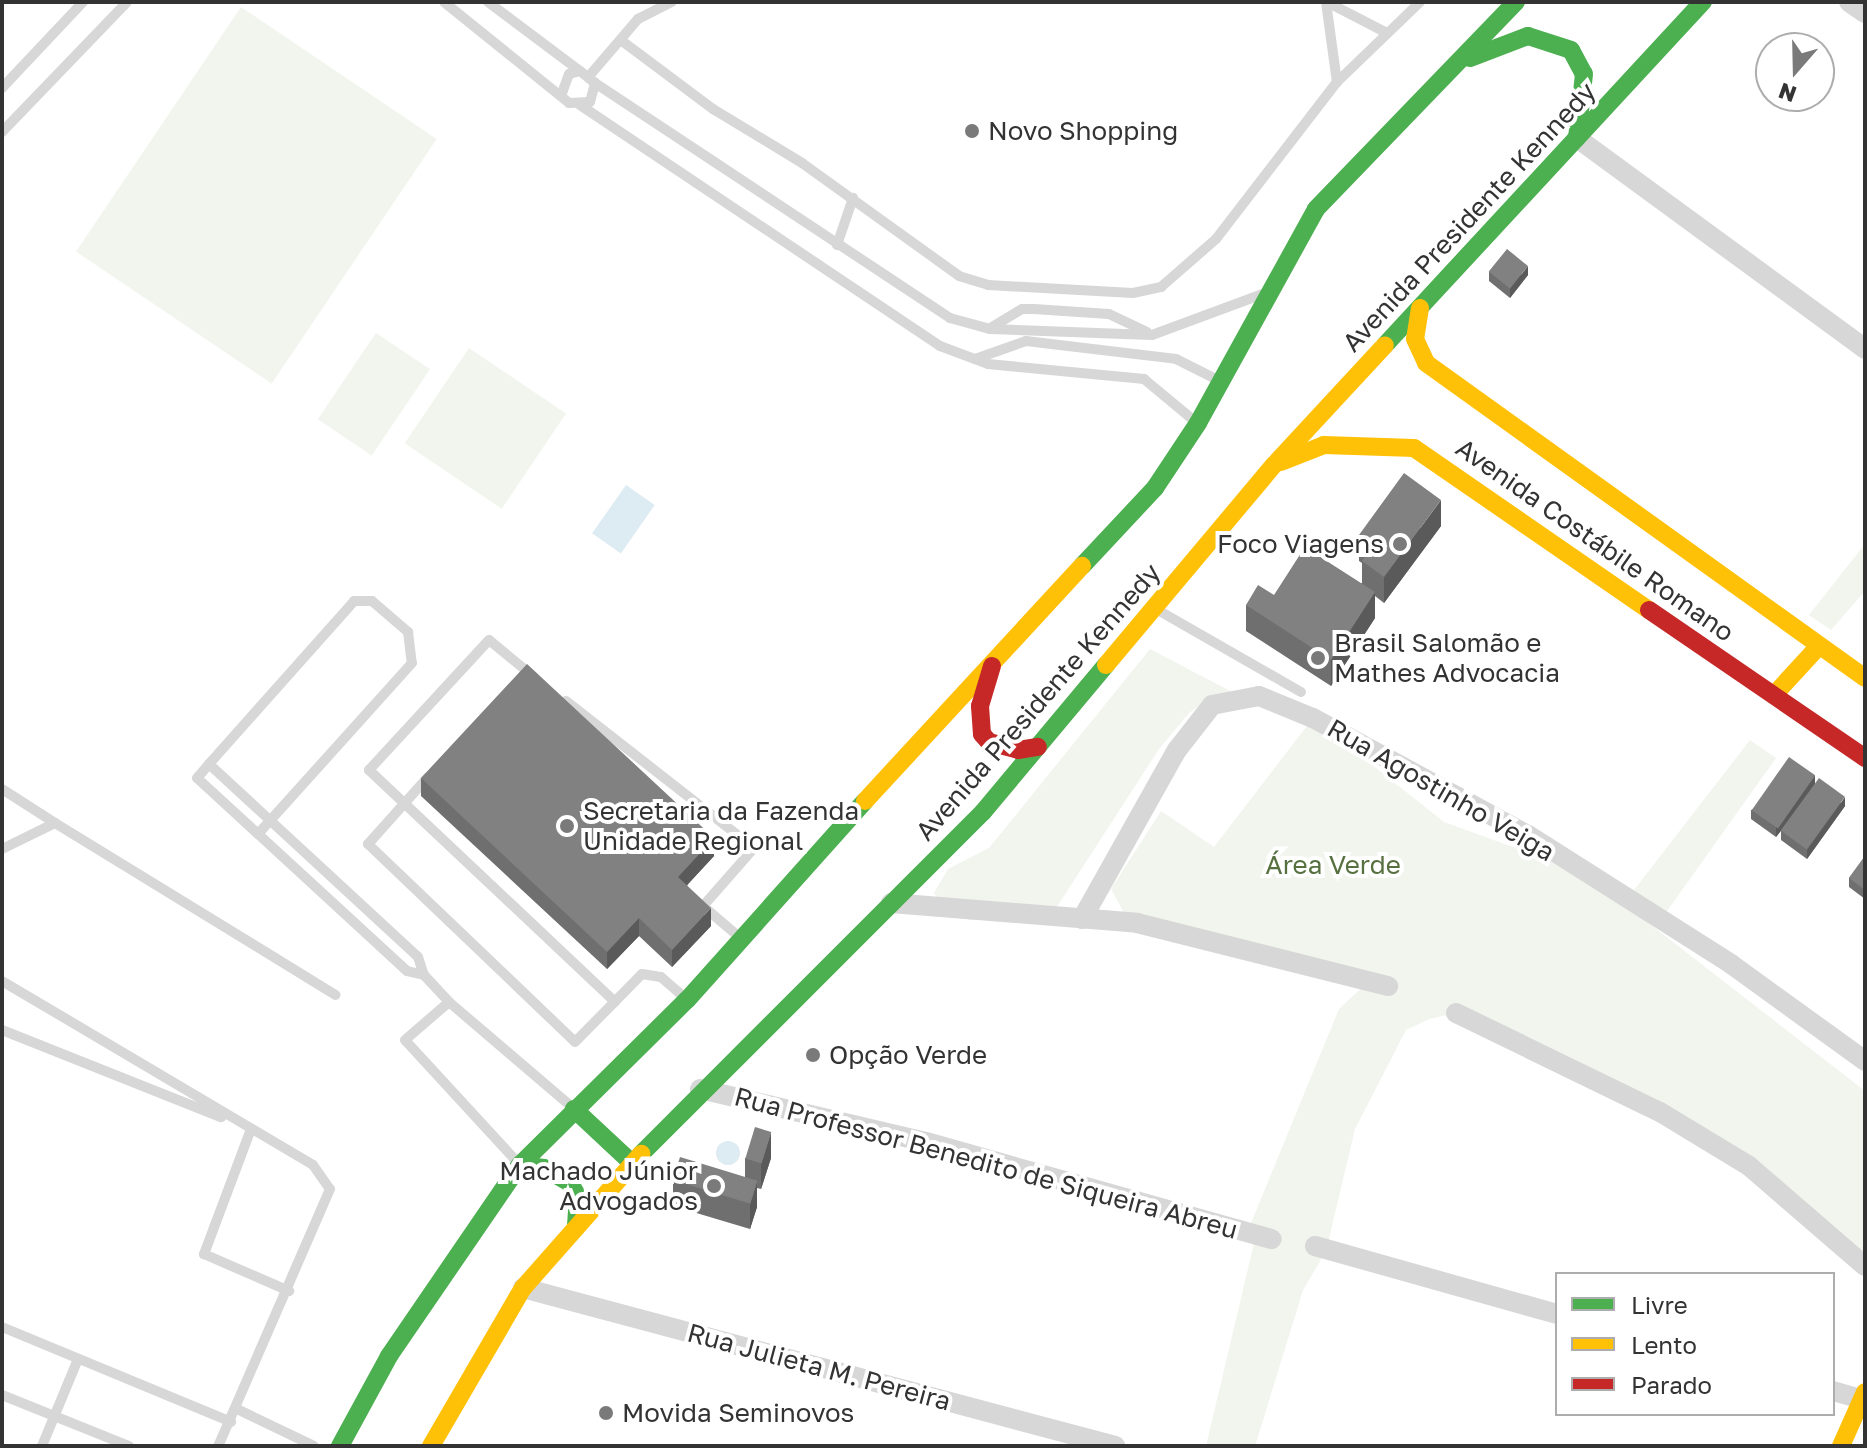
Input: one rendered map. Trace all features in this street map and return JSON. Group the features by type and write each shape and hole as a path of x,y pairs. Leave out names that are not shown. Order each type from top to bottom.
{"main road":[{"name":"Avenida Presidente Kennedy","path":"340,1446 389,1356 520,1165 687,1000 994,659 1155,488 1198,423 1268,291 1316,209 1464,60 1516,2"},
{"name":"Avenida Presidente Kennedy","path":"435,1443 523,1288 632,1163 700,1089 983,812 1274,465 1703,2"},
{"path":"1464,60 1528,36 1550,39 1571,50 1584,74 1577,138"},
{"name":"Avenida Costábile Romano","path":"1420,308 1415,339 1426,363 1865,678"},
{"name":"Avenida Costábile Romano","path":"1274,465 1324,445 1414,448 1865,758"},
{"path":"1774,695 1818,647"},
{"path":"994,659 980,706 982,734 989,742 1018,750 1038,747"},
{"path":"574,1109 632,1163"},
{"path":"520,1165 544,1168 570,1183 578,1197 576,1228"},
{"path":"1841,1446 1863,1396"}],"street":[{"path":"1849,2 1865,13"},
{"path":"1577,138 1865,349"},
{"name":"Rua Agostinho Veiga","path":"1082,919 1177,750 1212,705 1259,696 1313,718 1528,835 1731,964 1865,1061"},
{"path":"891,903 1137,923 1388,986"},
{"path":"1456,1013 1660,1112 1736,1159 1865,1266"},
{"name":"Rua Professor Benedito de Siqueira Abreu","path":"700,1089 926,1142 1272,1239"},
{"path":"1315,1246 1555,1313"},
{"name":"Rua Julieta M. Pereira","path":"523,1288 1115,1446"},
{"path":"1835,1391 1863,1396"}],"lane":[{"path":"2,88 83,2"},
{"path":"2,132 127,2"},
{"path":"444,2 562,93 569,103 580,105 940,346 975,359 1039,371 1144,379 1198,423"},
{"path":"488,2 588,76 950,318 990,329 1152,335 1268,291"},
{"path":"588,76 622,41 638,19 672,2"},
{"path":"1326,2 1387,33"},
{"path":"1326,2 1337,82"},
{"path":"622,41 713,109 853,198 935,262 988,285 1147,291 1185,269 1216,239 1337,82 1420,2"},
{"path":"562,93 569,74 588,76"},
{"path":"580,105 595,93 588,76"},
{"path":"837,245 853,198"},
{"path":"990,329 1022,309 1034,309 1109,314 1152,335"},
{"path":"975,359 1026,341 1176,359 1221,381"},
{"path":"258,834 412,663 408,632 395,616 372,601 354,601 341,611 197,778 407,971 424,975"},
{"path":"1155,608 1301,692"},
{"path":"548,687 489,640 369,770 615,1002"},
{"path":"514,680 524,669"},
{"path":"560,697 754,848 703,906 742,940"},
{"path":"209,764 418,957 424,975 449,1002 574,1109"},
{"path":"434,770 368,844 575,1042 642,974 661,977 687,1000"},
{"path":"2,789 336,995"},
{"path":"2,849 55,823"},
{"path":"2,981 313,1165 330,1189 289,1291 218,1446"},
{"path":"449,1002 405,1040 520,1165"},
{"path":"2,1030 254,1130"},
{"path":"254,1130 204,1254 289,1291"},
{"path":"2,1327 231,1422"},
{"path":"42,1446 78,1359"},
{"path":"2,1395 121,1445"},
{"path":"237,1409 314,1446"}],"green space":[{"path":"241,7 437,139 272,384 76,252"},
{"path":"376,333 430,369 372,456 318,419"},
{"path":"469,348 566,413 502,509 405,443"},
{"path":"1865,544 1865,591 1831,630 1809,615"},
{"path":"1150,649 1232,692 1212,696 1189,713 1159,749 1051,916 969,920 945,909 934,893 948,869 989,848"},
{"name":"Área Verde","path":"1313,718 1444,822 1584,873 1865,1091 1865,1266 1708,1140 1456,1013 1429,1019 1406,1030 1355,1129 1326,1251 1303,1290 1255,1446 1206,1446 1256,1235 1251,1223 1339,1009 1373,977 1128,920 1111,889 1161,811 1214,847"},
{"path":"1750,740 1776,758 1665,914 1631,894"}],"shaded area":[{"path":"626,485 655,505 621,553 592,533"},
{"path":"728,1141 737,1144 740,1153 737,1162 728,1165 719,1162 716,1153 719,1144"}],"building":[{"path":"1507,249 1528,266 1510,289 1489,272"},
{"path":"1404,473 1441,500 1384,577 1362,561 1373,545 1359,535"},
{"path":"1311,551 1375,592 1331,660 1246,605 1258,585 1274,595 1301,553"},
{"name":"Secretaria da Fazenda Unidade Regional","path":"527,664 714,838 678,877 711,908 672,950 639,918 607,952 421,778"},
{"path":"1789,757 1815,775 1778,829 1752,810"},
{"path":"1819,778 1845,797 1807,849 1781,831"},
{"path":"1865,856 1865,890 1849,878"},
{"path":"755,1127 771,1132 762,1164 745,1159"},
{"path":"680,1157 757,1181 750,1204 673,1180"}],"traffic: fast":[{"path":"1082,566 1155,488 1198,423 1316,209 1516,2"},
{"path":"1385,345 1703,2"},
{"path":"1470,58 1528,36 1571,50 1584,74 1577,138"},
{"path":"641,1154 983,812 1106,665"},
{"path":"340,1446 389,1356 520,1165 687,1000 865,801"},
{"path":"574,1109 632,1163"},
{"path":"520,1165 544,1168 570,1183 578,1197 576,1228"}],"traffic: slow":[{"path":"1420,308 1415,339 1426,363 1865,678"},
{"path":"1106,665 1274,465 1385,345"},
{"path":"1281,462 1324,445 1414,448 1649,610"},
{"path":"865,801 1082,566"},
{"path":"1774,695 1818,647"},
{"path":"431,1446 523,1288 641,1154"},
{"path":"1841,1446 1865,1392"}],"traffic: jam":[{"path":"1649,610 1865,758"},
{"path":"992,666 980,706 982,734 989,742 1018,750 1038,747"}],"place":[{"name":"Novo Shopping","path":"972,131"},
{"name":"Foco Viagens","path":"1400,544"},
{"name":"Brasil Salomão e Mathes Advocacia","path":"1318,658"},
{"name":"Secretaria da Fazenda Unidade Regional","path":"567,826"},
{"name":"Opção Verde","path":"813,1055"},
{"name":"Machado Júnior Advogados","path":"714,1186"},
{"name":"Movida Seminovos","path":"606,1413"}]}
